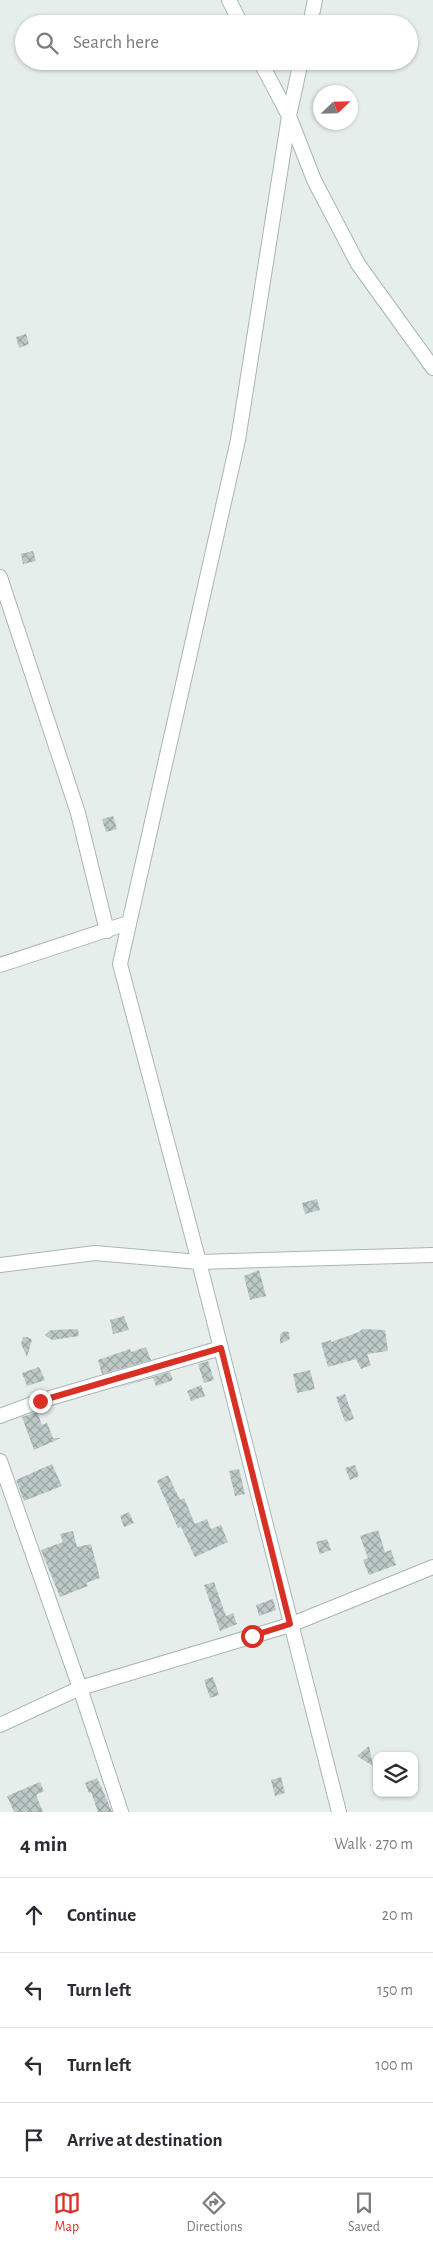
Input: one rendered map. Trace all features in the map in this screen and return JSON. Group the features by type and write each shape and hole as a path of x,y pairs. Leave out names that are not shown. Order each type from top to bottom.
{"street":[{"path":"229,0 236,15"},
{"path":"312,15 315,0"},
{"path":"265,70 289,116 314,180 358,264 433,368"},
{"path":"299,70 289,116 238,440 120,964 200,1262 339,1812"},
{"path":"0,577 78,814 107,931"},
{"path":"0,965 128,923"},
{"path":"0,1265 95,1253 200,1262 433,1255"},
{"path":"0,1416 49,1398 221,1348"},
{"path":"0,1461 80,1688 121,1812"},
{"path":"0,1725 80,1688 290,1624 433,1567"}],"building":[{"path":"26,334 29,344 19,348 16,337"},
{"path":"33,551 36,561 23,564 21,554"},
{"path":"113,816 117,829 106,832 102,819"},
{"path":"317,1199 320,1210 305,1214 302,1203"},
{"path":"259,1270 266,1296 250,1300 244,1276"},
{"path":"124,1316 129,1330 113,1334 110,1320"},
{"path":"78,1329 79,1336 52,1340 45,1335 51,1330"},
{"path":"362,1329 385,1330 388,1351 367,1354 371,1365 361,1369 356,1359 328,1367 321,1343 331,1340 331,1342 359,1332"},
{"path":"284,1331 289,1332 290,1339 280,1344 280,1335"},
{"path":"23,1337 28,1337 32,1340 27,1357 21,1344"},
{"path":"146,1347 151,1360 102,1374 98,1360 130,1349 131,1352"},
{"path":"208,1361 214,1380 204,1383 198,1364"},
{"path":"39,1367 45,1380 27,1386 22,1373"},
{"path":"310,1370 315,1389 297,1393 293,1374"},
{"path":"170,1372 173,1380 156,1386 153,1378 107,1390"},
{"path":"201,1385 205,1396 191,1401 187,1391"},
{"path":"345,1394 354,1419 345,1422 336,1397"},
{"path":"37,1412 42,1425 47,1423 53,1438 61,1438 34,1450 22,1417"},
{"path":"52,1464 62,1486 24,1501 16,1480"},
{"path":"355,1465 359,1476 350,1480 345,1468"},
{"path":"239,1469 245,1494 235,1496 229,1471"},
{"path":"168,1475 180,1500 184,1498 195,1524 207,1519 211,1529 221,1525 228,1542 195,1557 181,1527 178,1528 157,1481"},
{"path":"129,1512 134,1523 124,1527 120,1516"},
{"path":"378,1530 385,1552 391,1550 396,1565 369,1575 363,1560 368,1558 360,1536"},
{"path":"73,1531 77,1547 91,1544 100,1578 86,1583 88,1586 60,1597 41,1550 63,1542 60,1534"},
{"path":"327,1539 331,1550 320,1554 316,1542"},
{"path":"214,1582 226,1616 233,1613 237,1624 220,1631 204,1585"},
{"path":"273,1599 276,1610 259,1616 256,1605"},
{"path":"213,1677 219,1695 210,1698 204,1680"},
{"path":"369,1746 373,1766 357,1756"},
{"path":"281,1777 285,1793 275,1796 271,1780"},
{"path":"97,1778 112,1812 98,1812 91,1792 89,1793 85,1783"},
{"path":"40,1782 44,1791 36,1795 43,1812 14,1812 7,1796"}],"route":[{"path":"40,1401 221,1348 290,1624 252,1636"}]}
